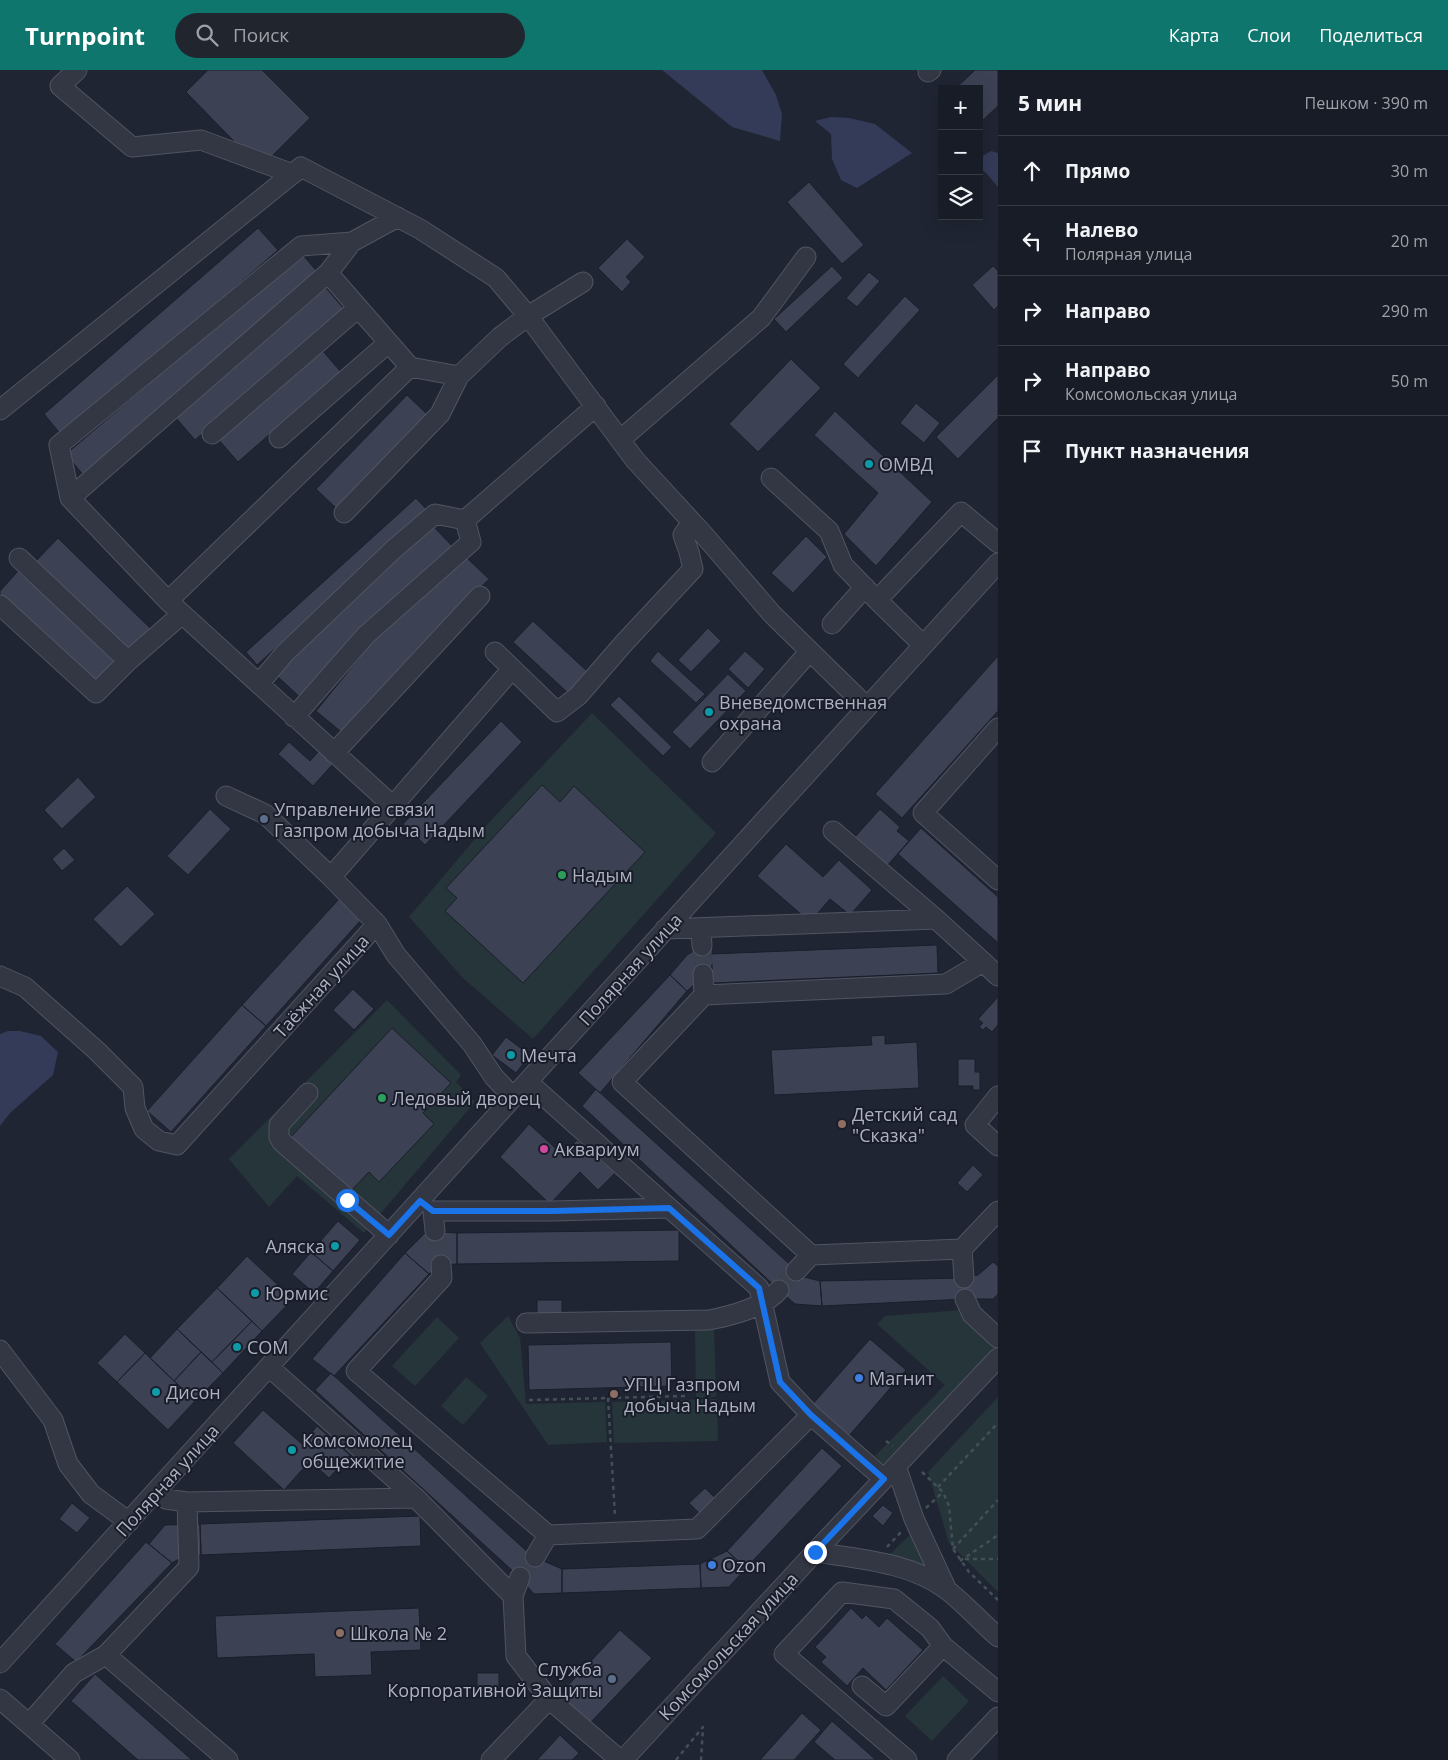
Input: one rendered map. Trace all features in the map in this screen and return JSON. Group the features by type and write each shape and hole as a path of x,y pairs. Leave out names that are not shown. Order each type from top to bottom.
{"street":[{"path":"77,70 60,86 132,146 202,140 293,174"},
{"path":"0,410 302,167 420,229 496,278 528,316 635,460 772,614 867,707"},
{"path":"70,498 328,273 352,242 398,217"},
{"path":"352,242 301,246 59,446 70,498 168,601 393,806"},
{"path":"620,440 761,318 806,257"},
{"path":"328,273 410,368 459,376"},
{"path":"344,513 440,414 459,376 500,337 528,316 583,282"},
{"path":"212,434 358,308"},
{"path":"279,438 388,343"},
{"path":"168,601 410,368"},
{"path":"466,520 596,406"},
{"path":"771,478 829,530 843,565 923,645"},
{"path":"832,624 871,593 961,512 998,543"},
{"path":"259,684 284,654 394,549 435,514 466,520"},
{"path":"294,717 366,636 471,542 466,520"},
{"path":"495,652 557,712 578,696 693,569 683,536 692,522"},
{"path":"19,558 128,660"},
{"name":"Полярная улица","path":"0,1663 389,1235 426,1206 513,1098 998,563"},
{"path":"334,753 480,596"},
{"path":"0,605 96,693 128,660 182,614"},
{"path":"712,762 810,651"},
{"path":"331,877 512,668"},
{"path":"996,873 922,813 998,728"},
{"path":"226,796 265,814 377,924"},
{"path":"833,831 994,971"},
{"path":"665,930 701,938 936,919"},
{"name":"Таёжная улица","path":"0,976 25,987 133,1087 135,1108 144,1129 158,1141 178,1145 377,924 396,955 472,1044 494,1077 513,1098"},
{"path":"811,1255 622,1082 704,995 946,984 994,971"},
{"path":"703,974 704,995"},
{"path":"528,1082 759,1288 780,1382 811,1415 890,1472 947,1590"},
{"path":"308,1093 279,1125 279,1137 282,1142 389,1235"},
{"path":"998,1096 975,1125 998,1146"},
{"path":"435,1232 426,1206 553,1211 669,1208"},
{"path":"796,1271 811,1255 962,1249 998,1211"},
{"path":"962,1249 964,1278"},
{"path":"441,1264 442,1278 356,1371 548,1535 697,1529 811,1415"},
{"path":"526,1323 710,1320 730,1316 772,1297 779,1290"},
{"path":"965,1299 972,1314 998,1338"},
{"path":"0,1350 53,1420 68,1464 91,1494 129,1522"},
{"name":"Комсомольская улица","path":"621,1760 998,1358"},
{"path":"269,1367 416,1498 513,1596"},
{"path":"156,1492 166,1499 187,1502 416,1498"},
{"path":"29,1724 74,1673 106,1655 189,1567 187,1502"},
{"path":"535,1557 548,1535"},
{"path":"815,1552 873,1561 922,1576 947,1590 998,1637"},
{"path":"520,1577 513,1596 516,1656 549,1699 621,1760"},
{"path":"908,1760 784,1654 842,1592 894,1599 930,1628 943,1646 998,1692"},
{"path":"862,1686 886,1706 943,1646"},
{"path":"106,1655 228,1760"},
{"path":"0,1699 70,1760"},
{"path":"491,1760 549,1699"},
{"path":"957,1760 998,1716"}],"path":[{"path":"529,1400 687,1396"},
{"path":"608,1398 615,1532"},
{"path":"938,1487 998,1423"},
{"path":"922,1472 943,1492 949,1506 953,1549 960,1561 968,1572 998,1600"},
{"path":"873,1561 943,1492"},
{"path":"953,1549 998,1500"},
{"path":"960,1561 998,1535"},
{"path":"964,1558 998,1559"},
{"path":"676,1760 703,1727 701,1760"}],"shaded area":[{"name":"Надым","path":"592,713 716,833 533,1039 463,978 409,917 485,827"},
{"path":"387,1000 461,1075 456,1082 475,1102 364,1233 297,1176 269,1207 229,1159"},
{"path":"975,1309 998,1331 998,1350 883,1464 875,1456 945,1385 877,1324 885,1316"},
{"path":"508,1316 520,1338 526,1404 605,1402 607,1442 548,1445 480,1343"},
{"path":"437,1317 459,1338 415,1386 392,1366"},
{"path":"714,1327 716,1397 696,1398 695,1328"},
{"path":"466,1377 488,1396 463,1425 441,1406"},
{"path":"998,1397 998,1592 949,1543 928,1472"},
{"path":"717,1399 718,1441 614,1443 612,1402"},
{"path":"917,1528 932,1568 888,1556"},
{"path":"943,1676 969,1701 932,1741 905,1716"}],"water":[{"path":"662,70 762,70 776,95 782,114 780,141 732,127"},
{"path":"831,117 849,118 875,124 912,153 857,188 841,180 832,159 831,134 815,121"},
{"path":"991,151 998,153 998,187 983,171 983,156"},
{"path":"8,1031 20,1031 41,1036 58,1052 53,1075 10,1113 0,1126 0,1034"}],"building":[{"path":"208,70 262,70 310,118 260,168 186,92"},
{"path":"975,70 998,70 998,106 983,120 983,85 959,85"},
{"path":"809,182 864,245 842,264 787,202"},
{"path":"258,228 278,250 63,437 44,414"},
{"path":"627,239 645,257 626,277 631,282 622,292 598,268"},
{"path":"302,254 320,275 84,476 66,454"},
{"path":"832,266 843,278 786,332 774,319"},
{"path":"993,266 998,271 998,306 994,310 972,285"},
{"path":"869,272 880,281 857,307 846,298"},
{"path":"326,288 345,310 195,440 176,418"},
{"path":"905,296 920,310 858,378 843,364"},
{"path":"321,349 341,372 238,462 218,439"},
{"path":"791,359 821,388 758,452 729,424"},
{"path":"998,375 998,418 958,459 936,437"},
{"path":"407,395 428,415 337,509 316,489"},
{"path":"916,403 940,423 924,443 900,423"},
{"name":"ОМВД","path":"835,411 932,502 876,566 844,534 878,493 814,435"},
{"path":"416,498 427,510 257,665 246,652"},
{"path":"432,525 454,548 302,699 277,676 329,616"},
{"path":"806,536 827,557 793,593 771,573"},
{"path":"58,538 151,629 128,652 35,562"},
{"path":"466,557 489,579 404,663 345,735 316,711 374,640"},
{"path":"18,571 115,661 96,682 0,594 0,591"},
{"path":"533,621 588,672 568,693 513,642"},
{"path":"708,628 721,641 691,672 678,660"},
{"path":"658,651 705,694 696,703 650,661"},
{"path":"745,651 765,669 748,688 728,669"},
{"path":"998,656 998,711 902,818 875,794"},
{"name":"Вневедомственная охрана","path":"728,674 746,691 690,749 672,732"},
{"path":"619,696 672,747 663,756 610,705"},
{"path":"501,721 522,742 425,845 403,824"},
{"path":"289,742 310,761 319,751 333,764 313,786 278,754"},
{"path":"78,777 96,797 62,829 44,810"},
{"path":"542,785 560,802 574,786 645,852 523,983 445,911 457,898 446,888"},
{"path":"210,809 231,829 188,875 167,856"},
{"path":"880,809 900,827 897,831 909,841 886,867 854,838"},
{"path":"921,828 998,897 998,943 898,854"},
{"path":"786,844 823,877 839,860 872,890 850,915 830,899 810,922 757,876"},
{"path":"64,848 75,860 62,871 52,859"},
{"path":"127,886 155,914 121,947 93,919"},
{"path":"339,899 361,920 266,1026 242,1005"},
{"path":"937,945 938,973 713,983 711,954"},
{"path":"702,946 711,954 713,983 696,983 687,991 670,975 687,955"},
{"path":"670,975 687,991 600,1093 578,1073"},
{"path":"353,989 374,1009 354,1030 333,1010"},
{"path":"998,997 998,1025 992,1032 986,1027 983,1030 979,1027 983,1023 978,1019"},
{"path":"242,1005 266,1026 171,1132 147,1111"},
{"name":"Ледовый дворец","path":"392,1028 451,1083 423,1113 434,1124 379,1182 369,1172 348,1194 289,1139"},
{"path":"885,1035 885,1044 917,1042 919,1088 774,1095 771,1050 872,1045 871,1036"},
{"name":"Мечта","path":"506,1037 530,1055 516,1073 492,1055"},
{"path":"958,1059 975,1059 975,1072 980,1072 980,1090 973,1090 973,1086 958,1086"},
{"path":"596,1089 796,1270 778,1289 582,1106"},
{"path":"529,1124 563,1155 577,1140 615,1173 598,1190 580,1172 550,1204 500,1157"},
{"path":"973,1165 983,1175 967,1192 957,1183"},
{"name":"Аляска","path":"338,1221 360,1240 333,1271 311,1252"},
{"path":"679,1230 679,1261 457,1264 457,1233"},
{"path":"427,1231 457,1233 457,1264 441,1265 429,1274 405,1253"},
{"path":"311,1252 333,1271 314,1293 292,1274"},
{"path":"405,1253 429,1274 334,1376 312,1359"},
{"name":"Юрмис","path":"247,1256 293,1299 262,1331 217,1288"},
{"path":"993,1262 998,1266 998,1294 993,1299 965,1299 964,1278 978,1275"},
{"path":"796,1270 804,1277 820,1281 822,1306 795,1304 778,1289"},
{"path":"964,1278 965,1299 822,1306 820,1281"},
{"path":"217,1288 252,1321 212,1362 177,1329"},
{"path":"537,1300 562,1300 562,1314 537,1314"},
{"name":"СОМ","path":"252,1321 262,1331 223,1373 212,1362"},
{"path":"177,1329 201,1352 174,1381 150,1358"},
{"path":"125,1334 145,1353 117,1382 97,1363"},
{"path":"870,1339 906,1370 847,1438 811,1406"},
{"path":"671,1342 672,1386 529,1390 528,1345"},
{"name":"Дисон","path":"201,1352 223,1373 195,1401 174,1381"},
{"name":"Дисон","path":"145,1353 195,1401 168,1430 117,1382"},
{"path":"331,1373 532,1556 516,1574 315,1390"},
{"name":"Комсомолец общежитие","path":"263,1410 302,1444 317,1426 350,1455 329,1478 310,1461 284,1490 233,1443"},
{"path":"822,1448 842,1466 746,1568 727,1551"},
{"path":"705,1488 715,1498 700,1514 689,1503"},
{"path":"72,1503 90,1518 77,1533 59,1519"},
{"path":"883,1505 893,1513 883,1526 872,1516"},
{"path":"420,1516 421,1546 201,1555 200,1524"},
{"path":"200,1524 201,1555 184,1556 172,1563 149,1544 165,1525"},
{"path":"146,1542 172,1563 76,1662 55,1644"},
{"path":"727,1551 746,1568 729,1587 701,1588 700,1564"},
{"path":"532,1556 562,1569 562,1593 534,1594 516,1574"},
{"path":"700,1564 701,1588 562,1593 562,1569"},
{"path":"419,1608 421,1650 371,1652 372,1675 315,1677 314,1654 217,1658 215,1616"},
{"path":"851,1608 862,1619 866,1615 879,1627 887,1618 923,1650 886,1690 863,1668 847,1686 821,1662 826,1657 815,1647"},
{"path":"620,1630 652,1658 590,1723 559,1695"},
{"path":"477,1673 499,1673 499,1688 477,1689"},
{"path":"95,1674 192,1760 138,1760 71,1701"},
{"path":"802,1713 821,1730 794,1760 760,1760"},
{"path":"832,1721 876,1760 835,1760 814,1742"},
{"path":"560,1735 579,1753 572,1760 537,1760"}],"tunnel":[{"path":"702,946 703,974"},
{"path":"435,1231 441,1265"},
{"path":"779,1290 796,1271"},
{"path":"520,1577 535,1557"}],"place":[{"name":"ОМВД","path":"869,464"},
{"name":"Вневедомственная охрана","path":"709,712"},
{"name":"Управление связи Газпром добыча Надым","path":"264,819"},
{"name":"Надым","path":"562,875"},
{"name":"Мечта","path":"511,1055"},
{"name":"Ледовый дворец","path":"382,1098"},
{"name":"Детский сад \"Сказка\"","path":"842,1124"},
{"name":"Аквариум","path":"544,1149"},
{"name":"Аляска","path":"335,1246"},
{"name":"Юрмис","path":"255,1293"},
{"name":"СОМ","path":"237,1347"},
{"name":"Магнит","path":"859,1378"},
{"name":"Дисон","path":"156,1392"},
{"name":"УПЦ Газпром добыча Надым","path":"614,1394"},
{"name":"Комсомолец общежитие","path":"292,1450"},
{"name":"Ozon","path":"712,1565"},
{"name":"Школа № 2","path":"340,1633"},
{"name":"Служба Корпоративной Защиты","path":"612,1679"}],"route":[{"path":"347,1200 389,1235 420,1201 433,1211 553,1211 669,1208 759,1288 780,1382 811,1415 884,1479 815,1552"}]}
